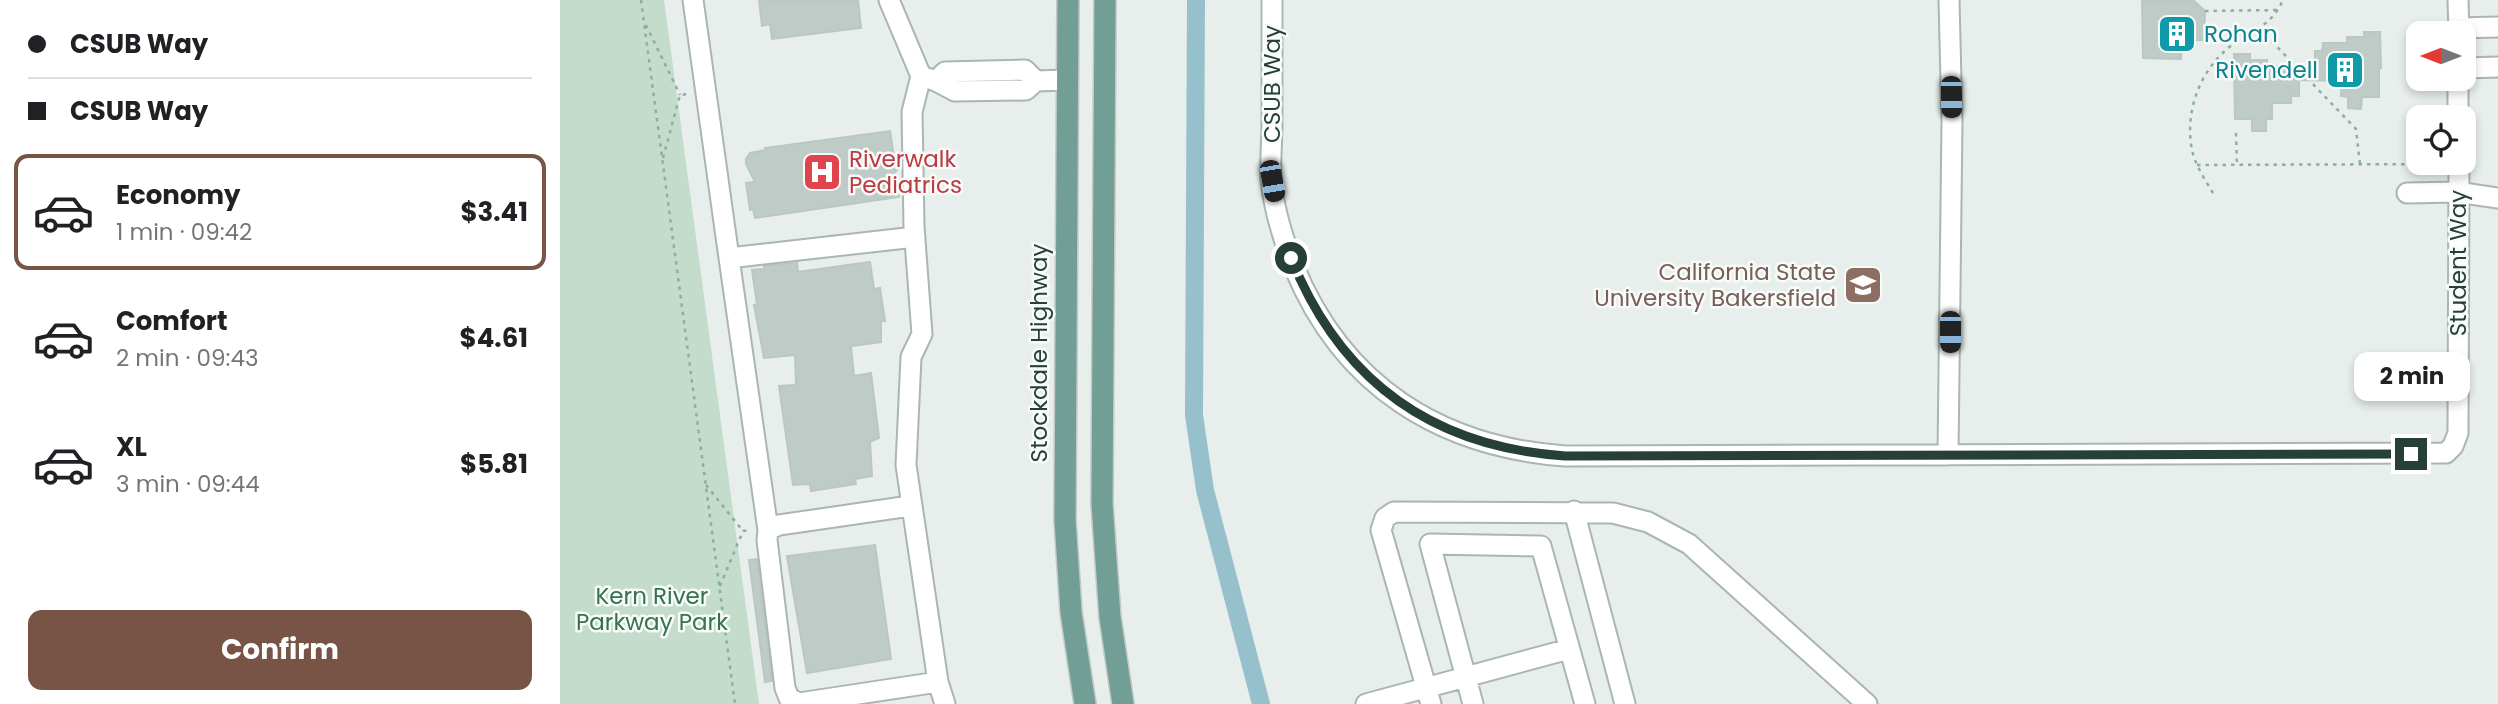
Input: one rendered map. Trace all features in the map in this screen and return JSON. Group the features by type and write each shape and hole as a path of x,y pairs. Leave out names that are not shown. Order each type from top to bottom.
{"main road":[{"name":"Stockdale Highway","path":"1068,0 1065,520 1071,612 1085,704"},
{"path":"1105,0 1102,504 1110,617 1123,704"}],"street":[{"path":"693,0 768,530 785,688 789,698 799,703 938,682"},
{"path":"889,0 928,78 955,91 1026,90 1036,81 1067,80"},
{"name":"CSUB Way","path":"1272,0 1272,181 1281,235 1300,282 1325,325 1354,362 1391,397 1427,419 1460,434 1488,444 1532,454 1565,456 2438,454 2446,453 2453,446"},
{"path":"1948,455 1952,135 1949,0"},
{"path":"2458,0 2458,21"},
{"path":"2476,29 2498,27"},
{"path":"2476,67 2498,66"},
{"path":"928,78 912,113 915,237 922,334 911,357 906,465 938,682 945,704"},
{"name":"Student Way","path":"2453,446 2458,433 2457,192 2454,175"},
{"path":"2407,192 2457,192 2498,198"},
{"path":"729,258 915,237"},
{"path":"768,530 779,525 910,506"},
{"path":"1429,696 1381,530 1385,518 1394,512 1574,511 1613,513 1648,522 1689,544 1867,704"},
{"path":"1574,511 1625,704"},
{"path":"1473,704 1430,544 1541,547 1585,704"},
{"path":"1366,704 1429,696 1466,677 1569,649"}],"path":[{"path":"641,0 735,704"},
{"path":"2213,193 2197,165 2191,146 2195,96 2211,65 2233,44 2260,29 2278,10 2283,0"},
{"path":"2205,11 2278,10"},
{"path":"644,22 680,94 662,161"},
{"path":"2260,29 2356,129 2360,164"},
{"path":"680,94 696,93"},
{"path":"2236,133 2237,165"},
{"path":"2197,165 2406,164"},
{"path":"705,484 743,531"},
{"path":"743,531 768,530"},
{"path":"719,589 743,531"}],"green space":[{"name":"Kern River Parkway Park","path":"560,0 664,0 759,704 560,704"}],"building":[{"path":"759,0 858,0 861,28 772,39 770,24 762,26"},
{"name":"Rohan","path":"2142,0 2193,0 2205,11 2204,40 2181,40 2181,59 2143,58"},
{"path":"2364,32 2380,32 2379,97 2362,97 2361,109 2348,108 2348,97 2341,96 2342,81 2299,80 2299,96 2291,96 2291,103 2272,103 2272,119 2266,119 2266,131 2252,131 2252,119 2235,119 2234,54 2250,54 2250,60 2267,60 2267,66 2315,66 2315,51 2322,51 2323,43 2347,43 2347,37 2364,37"},
{"name":"Riverwalk Pediatrics","path":"890,131 894,157 899,160 899,168 895,172 899,197 755,218 753,209 750,210 746,183 755,182 746,164 750,153 766,150 765,148"},
{"path":"870,262 874,289 880,288 885,321 881,321 881,342 851,346 854,376 871,373 879,438 870,442 872,476 855,479 856,484 811,491 810,484 793,485 779,386 796,385 795,355 764,358 754,305 757,304 752,270 764,269 764,266 797,263 798,272"},
{"path":"875,545 891,659 807,673 787,556"},
{"path":"757,559 772,681 765,682 749,560"}],"waterway":[{"path":"1196,0 1194,415 1205,490 1261,704"}],"place":[{"name":"Rohan","path":"2177,34"},
{"name":"Rivendell","path":"2345,70"},
{"name":"Riverwalk Pediatrics","path":"822,172"},
{"name":"California State University Bakersfield","path":"1863,285"}],"route":[{"path":"1291,258 1317,314 1339,346 1391,397 1427,419 1460,434 1488,444 1532,454 2411,454"}]}
